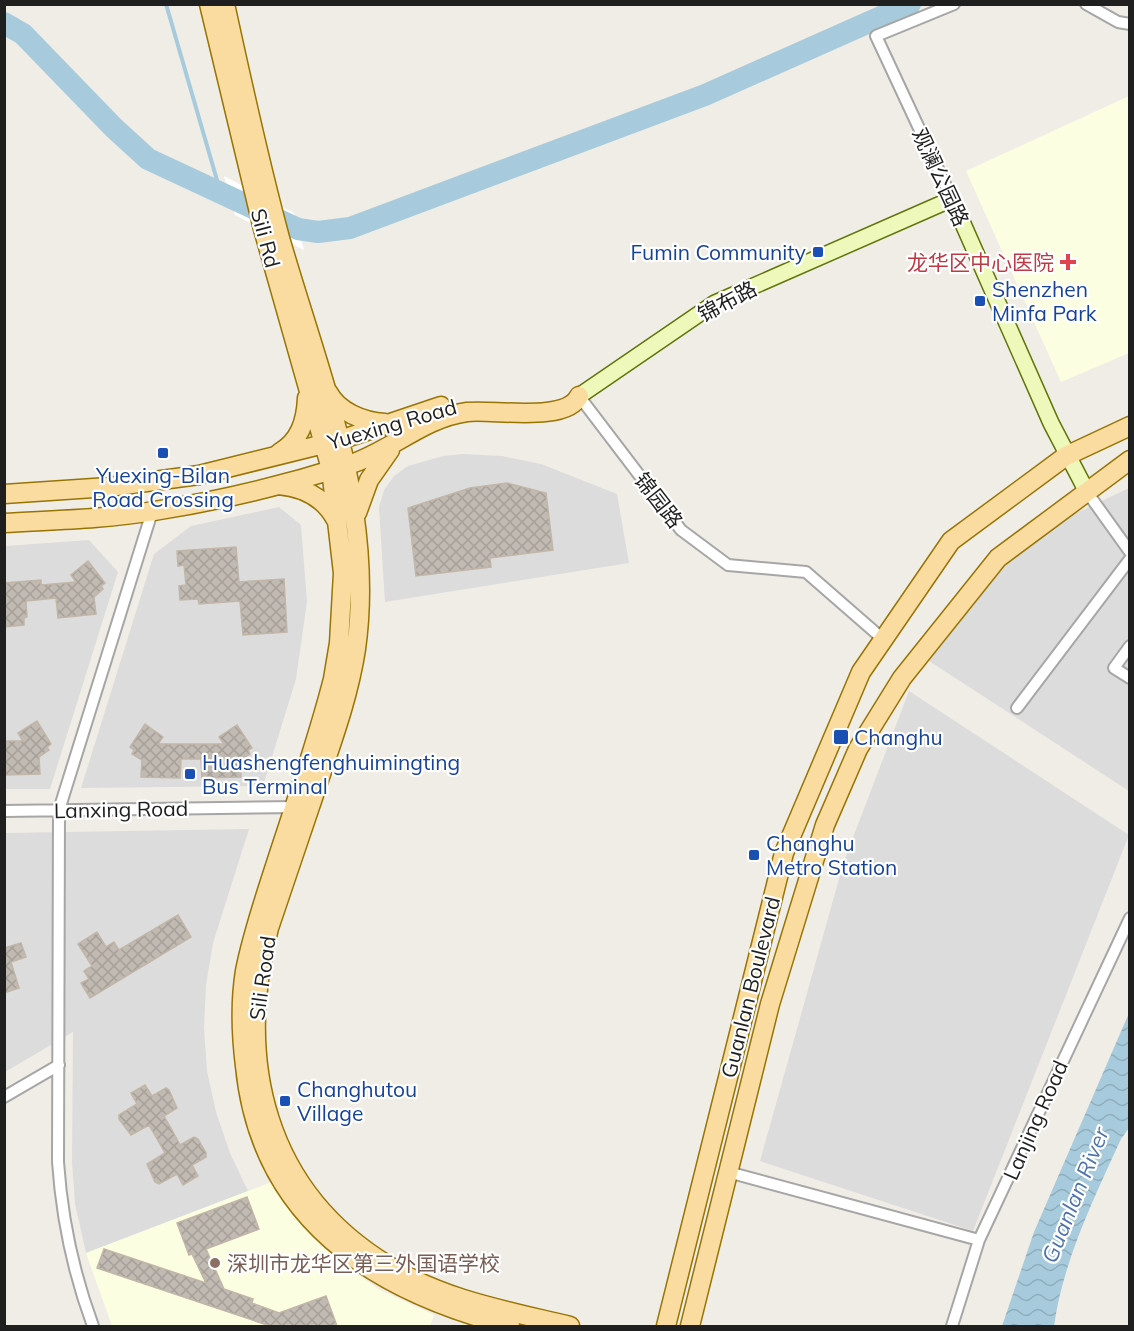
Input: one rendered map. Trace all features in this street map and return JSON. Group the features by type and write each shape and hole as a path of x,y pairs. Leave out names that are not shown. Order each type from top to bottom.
{"main road":[{"name":"Sili Rd","path":"209,4 263,229 315,382"},
{"name":"Sili Rd","path":"225,4 315,382 339,467"},
{"name":"锦布路","path":"579,396 715,303 952,199"},
{"name":"观澜公园路","path":"952,199 1066,456 1087,492"},
{"path":"274,457 295,440 304,422 315,382 339,406 360,418 388,423 402,420"},
{"name":"Yuexing Road","path":"4,494 109,487 199,475 332,442 453,404 484,402 546,405 579,396"},
{"name":"Yuexing Road","path":"4,524 152,512 207,502 369,458 424,425 449,416 477,411 552,412 573,405 579,396"},
{"name":"Guanlan Boulevard","path":"669,1318 784,853 861,672 951,542 1066,456 1130,426"},
{"path":"270,485 301,489 314,495 347,526 369,480 382,459 400,440"},
{"name":"Guanlan Boulevard","path":"693,1321 770,1004 819,845 840,787 858,749 902,678 998,558 1130,460"},
{"name":"Sili Road","path":"339,467 358,612 356,649 339,720 302,807 269,928 256,991 255,1045 266,1106 289,1165 325,1213 369,1253 390,1267 446,1293 570,1326"},
{"path":"302,807 252,942 242,994 245,1072 255,1118 266,1149 296,1202 313,1223 361,1264 409,1293 442,1306 510,1326"},
{"path":"657,1326 669,1318"}],"street":[{"name":"观澜公园路","path":"952,199 876,36 954,4"},
{"path":"1086,4 1118,22 1130,24"},
{"name":"锦园路","path":"579,396 681,530 728,565 806,572 884,639"},
{"path":"1017,708 1129,557 1087,492"},
{"path":"93,1326 68,1248 61,1206 58,1162 59,810 152,512"},
{"path":"1130,646 1114,668 1130,678"},
{"name":"Lanxing Road","path":"4,811 302,807"},
{"name":"Lanjing Road","path":"952,1326 979,1240 1130,918"},
{"path":"4,1097 59,1065"},
{"path":"728,1172 979,1240"}],"shaded area":[{"name":"龙华区中心医院","path":"1129,96 1129,353 1061,382 966,171"},
{"path":"463,454 502,456 541,464 617,494 629,563 385,602 379,507 384,490 394,476 408,466 443,456"},
{"path":"1129,488 1129,791 929,661 997,571 1049,526"},
{"path":"279,507 301,525 307,602 296,679 263,786 81,788 154,554 191,526"},
{"path":"89,540 118,572 50,789 5,789 5,546"},
{"path":"909,691 1129,835 973,1231 760,1161 844,861"},
{"path":"249,829 213,943 206,985 204,1028 207,1071 216,1112 230,1153 248,1191 86,1253 75,1204 72,1162 73,1032 5,1072 4,833"},
{"name":"深圳市龙华区第三外国语学校","path":"272,1182 308,1232 329,1253 378,1289 434,1315 430,1326 112,1326 86,1253"}],"water":[{"name":"Guanlan River","path":"1129,1013 1129,1128 1121,1139 1081,1230 1064,1278 1054,1326 1002,1326 1034,1232"}],"pier":[{"path":"224,176 294,213 304,250 235,215"}],"building":[{"path":"507,483 546,493 553,550 490,558 491,567 416,576 408,508 470,488"},
{"path":"236,547 239,582 284,579 287,632 243,635 240,601 199,604 198,599 180,600 179,586 186,585 184,565 178,566 177,551"},
{"path":"88,561 105,583 101,586 103,589 94,597 96,614 58,618 56,598 26,601 27,617 24,618 24,625 4,627 4,583 41,580 41,585 76,582 71,575"},
{"path":"37,721 51,744 47,747 49,750 39,757 40,774 4,775 4,741 23,741 18,733"},
{"path":"145,724 163,737 158,744 224,744 219,737 237,725 252,748 248,750 250,754 240,760 241,777 202,778 201,759 181,759 180,778 141,777 142,760 132,754 134,750 130,747"},
{"path":"178,915 191,937 90,998 81,983 89,979 84,971 92,966 78,944 97,932 106,947 114,942 119,950"},
{"path":"21,943 26,957 11,962 19,988 4,993 4,948"},
{"path":"145,1085 152,1096 166,1088 169,1090 177,1108 164,1116 180,1145 194,1137 198,1139 206,1153 206,1157 192,1165 198,1176 183,1185 177,1174 159,1184 155,1182 147,1164 165,1153 149,1125 131,1135 119,1119 119,1115 137,1104 131,1093"},
{"path":"247,1197 259,1229 206,1249 224,1289 253,1299 252,1303 279,1313 326,1296 337,1326 270,1326 97,1268 104,1249 206,1283 192,1254 189,1255 177,1223"}],"waterway":[{"path":"166,4 221,194"},
{"path":"4,23 23,34 114,128 148,159 298,229 318,232 350,228 705,95 910,4"}],"place":[{"name":"Fumin Community","path":"818,252"},
{"name":"龙华区中心医院","path":"1068,262"},
{"name":"Shenzhen Minfa Park","path":"980,301"},
{"name":"Yuexing-Bilan Road Crossing","path":"163,453"},
{"name":"Changhu","path":"841,737"},
{"name":"Huashengfenghuimingting Bus Terminal","path":"190,774"},
{"name":"Changhu Metro Station","path":"754,855"},
{"name":"Changhutou Village","path":"285,1101"},
{"name":"深圳市龙华区第三外国语学校","path":"215,1263"}]}
